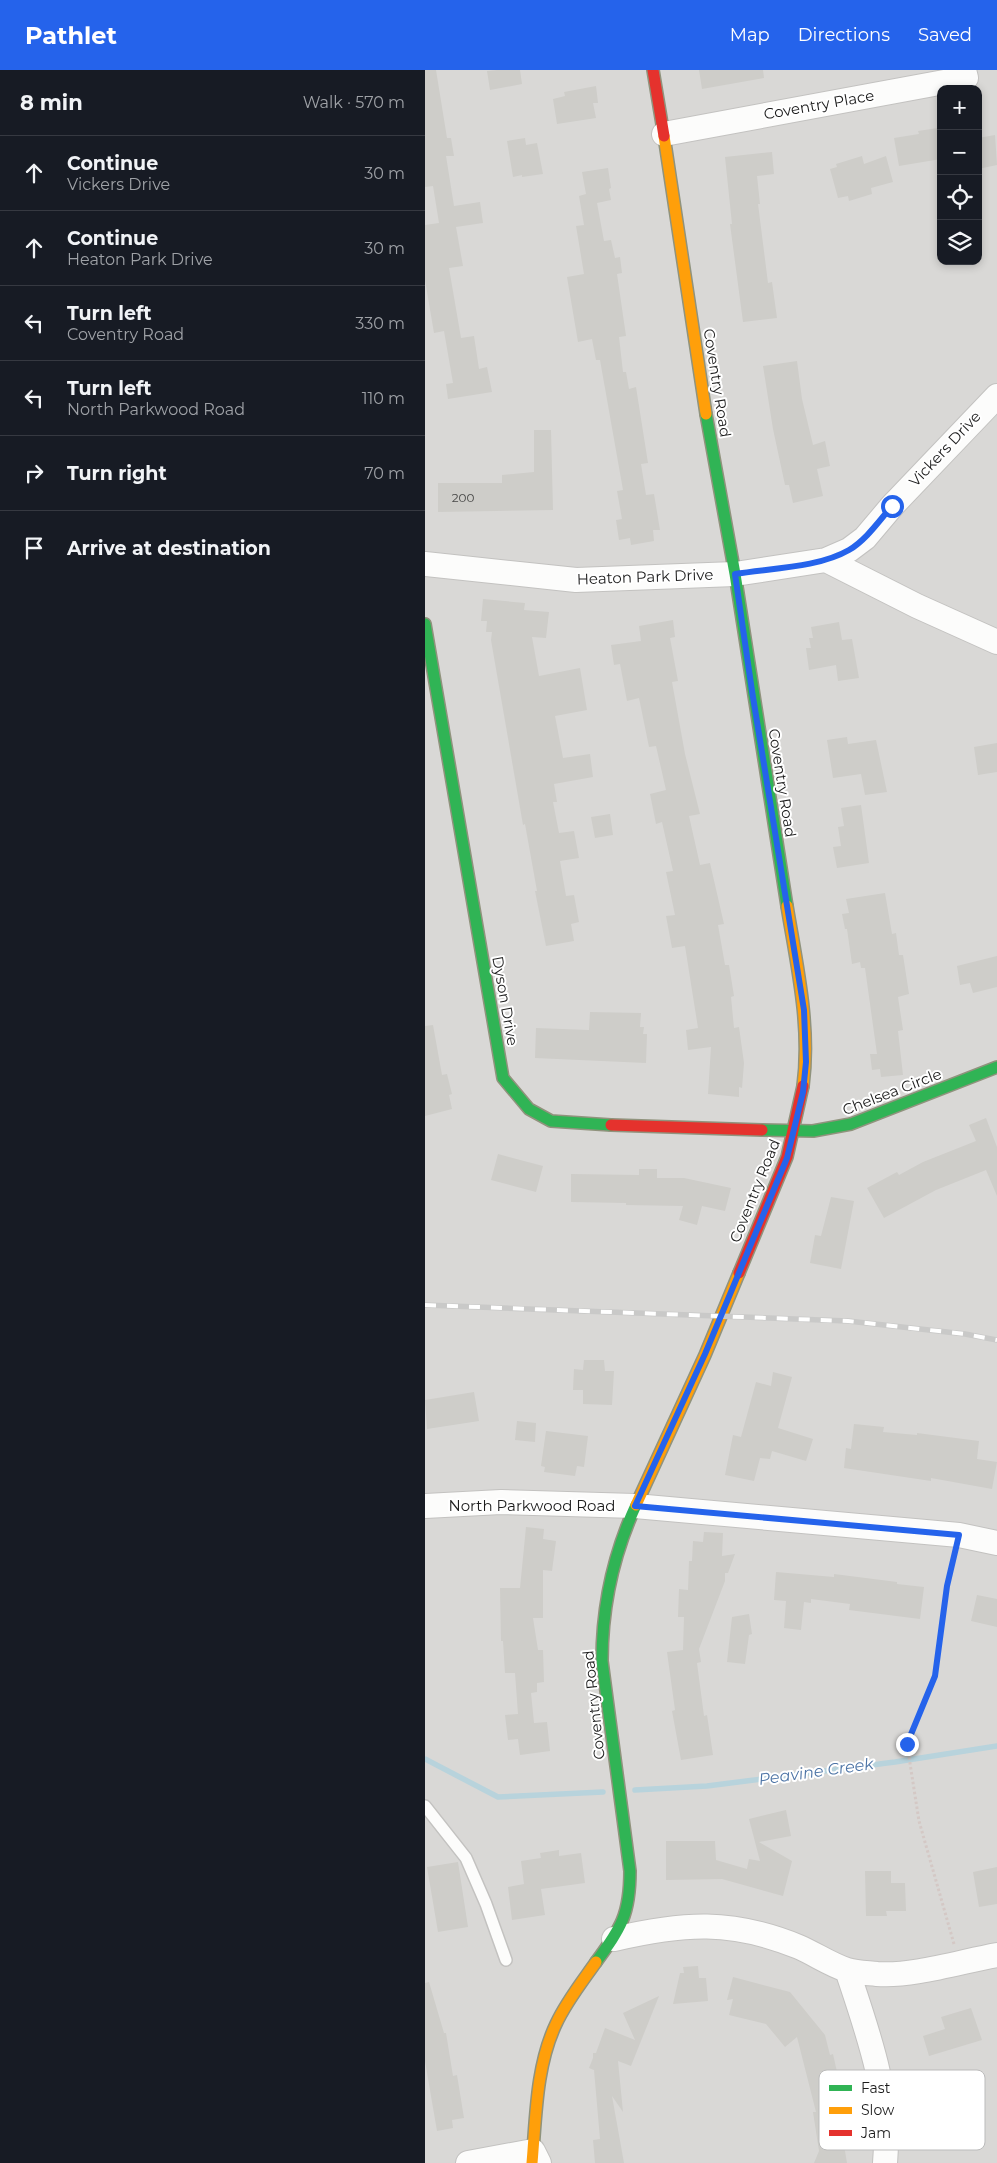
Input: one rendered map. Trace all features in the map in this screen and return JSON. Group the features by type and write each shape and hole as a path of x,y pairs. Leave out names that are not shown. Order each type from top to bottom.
{"street":[{"name":"Coventry Road","path":"535,2159 535,2125 546,2056 556,2025 594,1964 614,1938 625,1916 631,1891 630,1871 604,1684 602,1638 608,1586 624,1532 705,1354 787,1158 803,1092 806,1062 804,1010 735,574 704,401 653,70"},
{"name":"Coventry Place","path":"664,134 966,78 964,70"},
{"name":"Vickers Drive","path":"826,560 849,550 865,538 892,506 997,396"},
{"name":"Heaton Park Drive","path":"425,564 576,580 735,574 826,560"},
{"path":"826,560 917,606 997,642"},
{"name":"Dyson Drive","path":"425,624 503,1078 529,1109 551,1121 596,1125 794,1129"},
{"name":"Chelsea Circle","path":"794,1129 813,1131 851,1124 997,1067"},
{"name":"North Parkwood Road","path":"425,1506 501,1502 635,1506 959,1535 997,1543"},
{"path":"614,1938 656,1929 718,1926 753,1932 780,1941 847,1970 879,1974 922,1970 997,1955"},
{"path":"847,1970 874,2051 878,2070"},
{"path":"885,2163 886,2150"},
{"path":"468,2163 535,2159"}],"lane":[{"path":"425,1806 467,1858 487,1904 506,1960"}],"path":[{"path":"959,1535 947,1586 935,1676 907,1744 919,1821 959,1962"}],"shaded area":[{"path":"425,70 997,70 997,2163 425,2163"}],"building":[{"path":"425,70 436,70 447,138 451,138 454,156 446,156 454,206 480,202 483,223 456,227 463,266 449,268 461,338 474,336 479,369 487,367 492,392 448,399 446,384 453,383 444,331 434,333 425,280 425,225 439,223 433,186 425,187"},
{"path":"520,70 522,84 490,90 487,71"},
{"path":"699,70 763,70 764,78 702,89"},
{"path":"596,86 598,103 593,103 596,118 557,124 553,99 565,96 564,92"},
{"path":"937,128 937,160 899,166 894,138 919,134 918,131"},
{"path":"995,135 997,165 982,168 982,137"},
{"path":"525,138 526,145 537,143 543,174 513,177 507,141"},
{"path":"772,152 774,174 757,176 760,204 758,204 768,283 772,282 777,318 743,322 730,224 732,224 725,157"},
{"path":"862,156 864,164 886,156 893,182 871,188 872,194 849,201 848,196 838,198 830,169 837,167 836,164"},
{"path":"608,168 611,200 597,203 604,241 611,240 615,258 620,257 622,273 617,274 626,336 619,337 623,372 626,372 629,389 636,387 648,463 641,464 646,495 654,494 660,530 653,530 654,541 631,545 630,538 619,540 616,520 622,519 617,491 623,490 600,360 596,360 592,339 578,342 567,277 584,274 576,226 584,225 579,196 586,194 582,172"},
{"path":"797,361 802,399 813,445 825,441 830,466 817,469 823,496 793,503 789,485 785,485 773,429 763,366"},
{"path":"534,430 551,430 553,510 438,512 438,483 502,483 502,475 534,472"},
{"path":"483,599 525,603 524,610 549,612 546,638 532,637 539,676 580,668 587,710 555,716 563,758 590,754 593,777 554,784 557,802 553,802 559,833 574,831 579,858 560,861 566,896 574,895 579,922 571,924 574,941 546,946 491,640 492,632 486,632 487,621 481,621"},
{"path":"673,620 675,637 670,638 678,681 672,682 685,754 700,814 689,816 700,865 710,863 724,924 718,925 725,965 729,965 734,996 731,997 734,1028 739,1027 744,1063 742,1088 739,1087 739,1097 708,1094 711,1047 688,1050 686,1030 698,1028 685,946 672,948 666,916 675,915 666,872 673,871 662,822 656,824 650,794 666,790 656,746 649,747 639,698 627,701 620,664 614,665 611,645 641,641 639,626"},
{"path":"839,622 842,640 852,639 859,678 838,681 836,665 809,670 806,648 811,648 809,638 813,638 811,627"},
{"path":"847,737 848,744 876,740 887,792 865,795 861,774 833,778 827,740"},
{"path":"997,743 997,772 978,775 974,747"},
{"path":"861,805 869,863 837,868 833,847 841,846 838,827 844,826 841,808"},
{"path":"610,814 613,835 595,838 591,817"},
{"path":"885,893 892,934 896,933 899,955 903,955 909,994 898,997 903,1030 898,1031 903,1075 881,1077 880,1069 872,1070 870,1054 877,1054 865,968 861,968 860,962 852,964 847,929 845,929 842,914 849,913 846,899"},
{"path":"997,956 997,987 973,993 970,983 960,985 957,966"},
{"path":"590,1012 641,1013 640,1027 644,1027 643,1034 647,1034 646,1063 535,1058 536,1028 589,1030"},
{"path":"433,1025 442,1075 447,1074 452,1094 449,1095 452,1109 425,1116 425,1026"},
{"path":"986,1118 997,1147 997,1196 986,1170 936,1190 884,1218 867,1188 897,1172 899,1175 923,1162 976,1141 969,1125"},
{"path":"498,1154 543,1166 536,1192 491,1180"},
{"path":"639,1169 657,1169 657,1178 684,1178 731,1188 725,1211 702,1206 697,1225 679,1220 683,1206 571,1202 571,1174 639,1175"},
{"path":"831,1197 854,1201 841,1269 810,1263 815,1235 821,1236"},
{"path":"584,1360 604,1360 605,1371 614,1371 612,1405 583,1404 583,1390 573,1390 574,1369 583,1370"},
{"path":"773,1372 792,1377 778,1428 813,1439 806,1461 772,1451 770,1459 760,1458 754,1481 725,1475 733,1435 741,1437 756,1382 771,1386"},
{"path":"474,1392 479,1421 427,1429 425,1400"},
{"path":"517,1421 536,1423 535,1442 515,1440"},
{"path":"854,1424 884,1427 883,1432 917,1435 917,1433 979,1441 977,1459 997,1462 992,1489 931,1478 931,1481 844,1468 846,1448 851,1449"},
{"path":"546,1431 588,1436 584,1467 577,1466 575,1476 544,1472 545,1467 541,1466"},
{"path":"526,1527 544,1529 543,1539 556,1541 552,1571 543,1570 543,1618 533,1618 538,1650 543,1650 544,1682 537,1683 537,1692 531,1693 534,1723 547,1722 550,1751 520,1755 518,1739 508,1740 505,1715 518,1714 515,1673 505,1673 503,1641 501,1641 500,1588 520,1588"},
{"path":"704,1532 723,1533 722,1556 735,1554 728,1573 725,1573 725,1581 699,1649 701,1662 697,1663 704,1716 707,1715 713,1755 681,1760 672,1711 675,1710 667,1652 683,1650 684,1617 678,1617 679,1589 688,1590 689,1561 692,1561 693,1541 703,1542"},
{"path":"776,1572 834,1577 834,1574 924,1587 920,1619 849,1610 850,1604 811,1599 811,1603 804,1602 801,1630 784,1628 786,1601 774,1600"},
{"path":"977,1595 997,1599 997,1627 971,1621"},
{"path":"749,1614 752,1634 749,1635 745,1664 727,1662 732,1617"},
{"path":"786,1810 791,1836 759,1842 792,1861 783,1896 722,1879 666,1880 666,1841 715,1841 716,1860 747,1869 749,1859 760,1861 749,1819"},
{"path":"559,1850 559,1856 581,1853 585,1883 541,1889 545,1915 512,1920 508,1887 524,1884 521,1861 541,1858 540,1853"},
{"path":"458,1862 468,1927 438,1932 427,1867"},
{"path":"997,1867 997,1904 979,1907 973,1872"},
{"path":"865,1871 891,1871 891,1883 905,1883 906,1911 886,1911 887,1916 866,1916"},
{"path":"698,1966 699,1978 706,1978 708,2001 673,2004 680,1973 684,1973 683,1967"},
{"path":"733,1977 790,1992 825,2035 830,2055 833,2054 837,2070 819,2070 819,2150 845,2150 847,2163 814,2163 819,2151 813,2112 816,2112 797,2037 785,2047 766,2024 729,2015 733,1999 727,2000"},
{"path":"429,1982 444,2033 446,2033 453,2076 457,2075 464,2118 452,2120 453,2128 437,2131 425,2061 425,1983"},
{"path":"659,1996 631,2066 618,2061 623,2112 612,2096 624,2163 595,2163 593,2140 600,2139 594,2070 589,2068 593,2053 596,2053 605,2028 635,2040 623,2013"},
{"path":"971,2008 982,2040 929,2056 923,2036 945,2029 941,2017"}],"waterway":[{"name":"Peavine Creek","path":"635,1790 707,1786 895,1762 997,1746"},
{"name":"Peavine Creek","path":"425,1759 498,1797 603,1792"}],"railway":[{"path":"425,1305 848,1321 965,1334 997,1340"}],"traffic: fast":[{"path":"706,414 735,574 787,906"},
{"path":"425,624 503,1078 529,1109 551,1121 611,1125"},
{"path":"762,1130 813,1131 851,1124 997,1067"},
{"path":"596,1962 618,1930 626,1910 630,1886 630,1871 602,1661 604,1620 610,1581 621,1543 636,1505"}],"traffic: slow":[{"path":"664,136 706,414"},
{"path":"787,906 799,974 804,1018 805,1064 803,1086"},
{"path":"636,1505 705,1355 739,1273"},
{"path":"532,2163 538,2092 549,2040 565,2008 596,1962"}],"traffic: jam":[{"path":"653,70 664,136"},
{"path":"739,1273 787,1157 803,1086"},
{"path":"611,1125 762,1130"}],"route":[{"path":"892,506 865,538 849,550 826,560 735,574 804,1010 806,1062 803,1092 787,1158 719,1316 705,1354 635,1506 959,1535 947,1586 935,1676 907,1744"}]}
